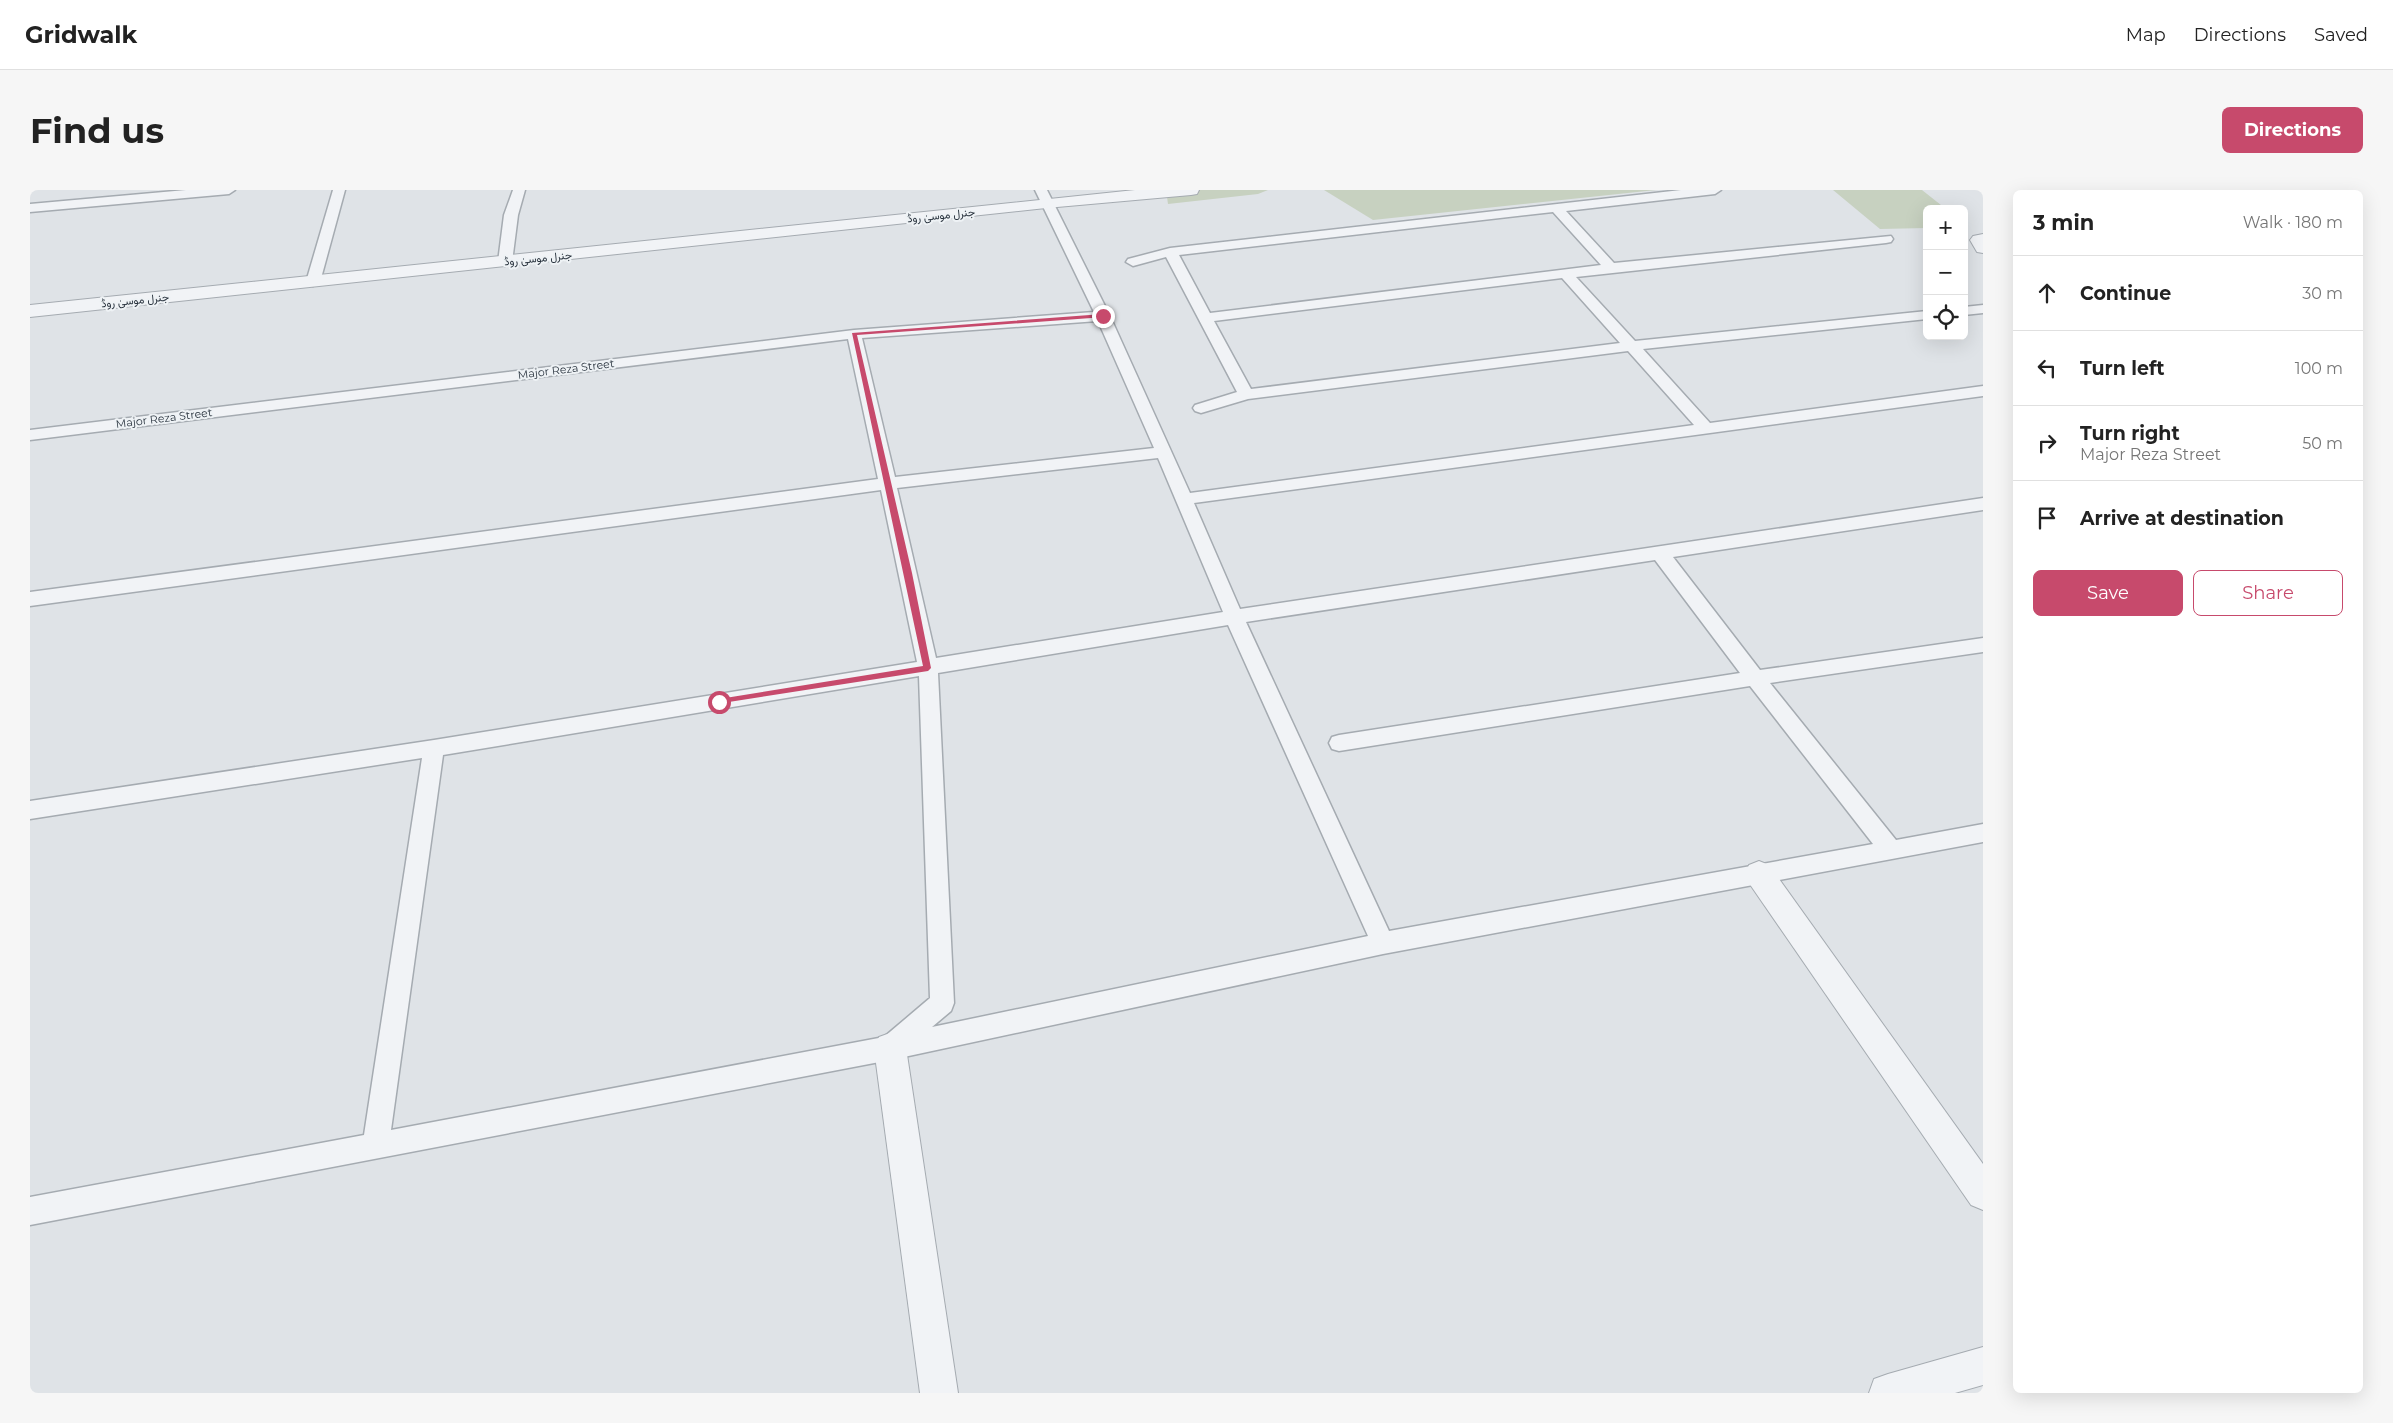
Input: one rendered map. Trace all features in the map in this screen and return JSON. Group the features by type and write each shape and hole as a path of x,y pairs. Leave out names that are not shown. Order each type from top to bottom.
{"street":[{"name":"جنرل موسیٰ روڈ","path":"30,311 505,262 1043,197 1191,190"},
{"path":"1983,239 1979,240 1983,248"},
{"path":"1759,874 1983,1193"},
{"path":"890,1048 939,1393"},
{"path":"1888,1393 1983,1366"}],"lane":[{"path":"30,208 229,190"},
{"path":"313,282 339,190"},
{"path":"505,262 511,215 519,190"},
{"path":"1133,262 1170,252 1716,190"},
{"path":"1043,197 1103,316 1185,500 1234,617 1383,943"},
{"path":"1555,207 1612,268"},
{"path":"1205,318 1565,273 1886,239"},
{"path":"1170,252 1246,394"},
{"path":"1565,273 1707,429"},
{"path":"1968,311 1983,309"},
{"path":"1201,408 1246,394 1631,346 1923,315"},
{"name":"Major Reza Street","path":"30,435 854,334 1103,316"},
{"path":"854,334 928,668 942,1003 890,1048"},
{"path":"1185,500 1983,391"},
{"path":"30,599 888,483 1164,452"},
{"path":"30,810 434,748 1234,617 1983,504"},
{"path":"1659,552 1755,678 1891,850"},
{"path":"1339,743 1755,678 1983,646"},
{"path":"376,1144 434,748"},
{"path":"30,1211 890,1048 1383,943 1983,833"}],"green space":[{"path":"1166,190 1268,190 1258,194 1168,204"},
{"path":"1324,190 1656,190 1373,220"},
{"path":"1833,190 1922,190 1941,205 1923,205 1923,228 1880,229"}],"route":[{"path":"719,702 928,668 854,334 1103,316"}]}
